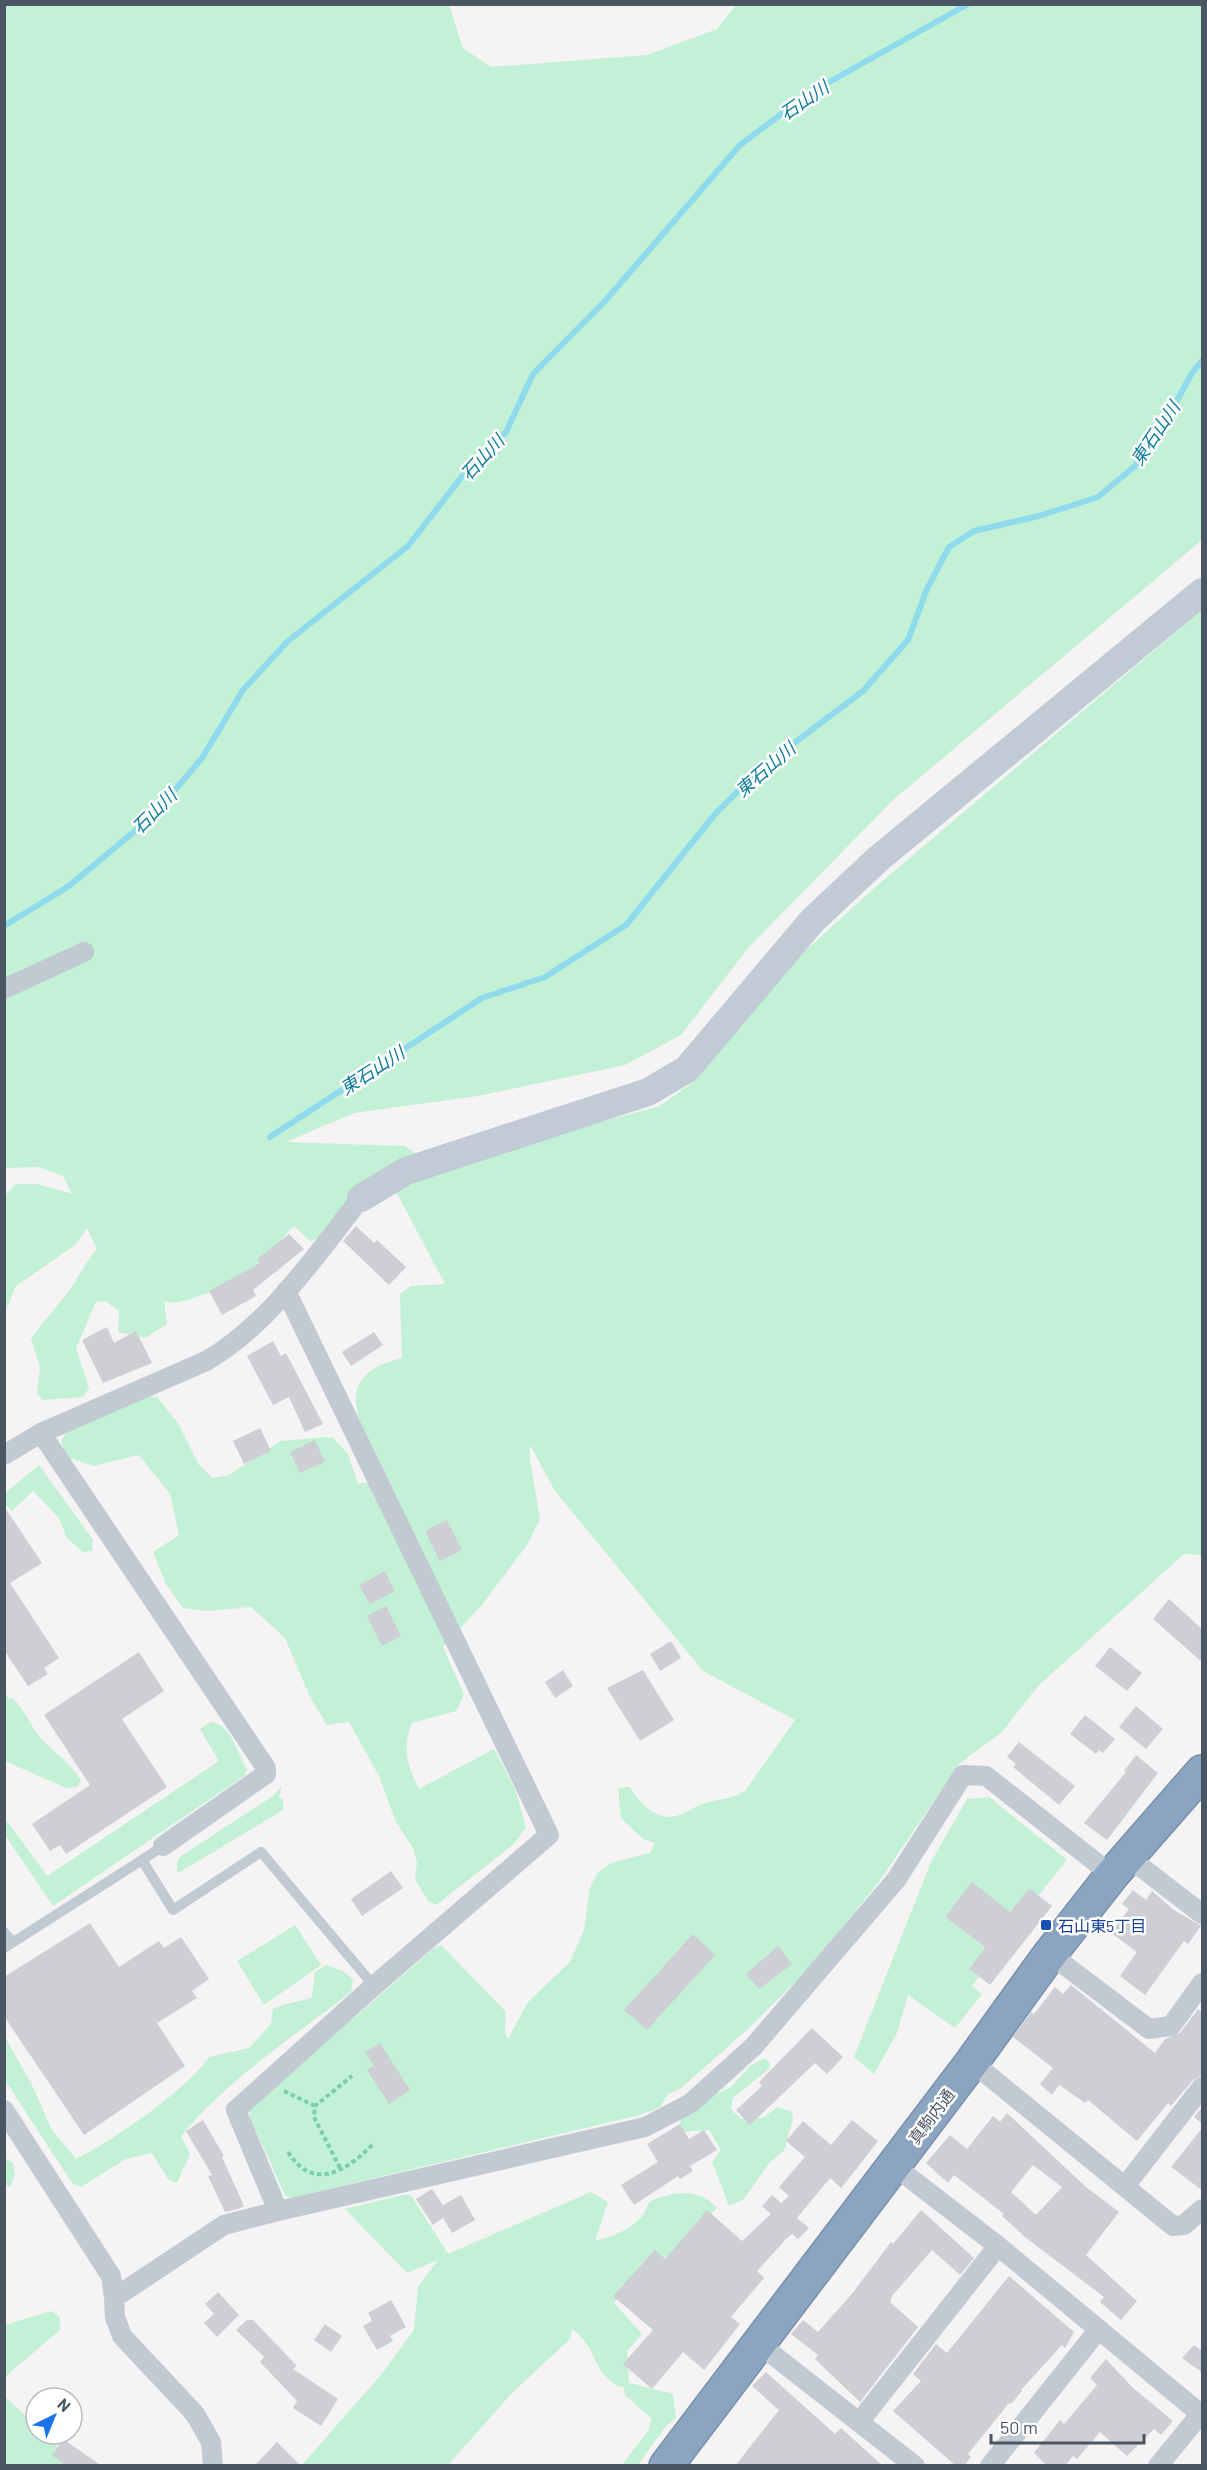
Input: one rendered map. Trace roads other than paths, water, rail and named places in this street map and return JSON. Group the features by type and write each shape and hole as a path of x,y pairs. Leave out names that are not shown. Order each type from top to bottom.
{"highway":[{"name":"真駒内通","path":"666,2466 972,2062 1050,1954 1120,1866 1203,1772"}],"street":[{"path":"4,1455 41,1433 206,1361 232,1346 286,1291 361,1198 406,1171 648,1092 687,1069 812,921 878,859 1203,592"},
{"path":"4,989 84,952"},
{"path":"278,2211 236,2110 374,1986 549,1835 286,1291"},
{"path":"41,1433 266,1768 266,1774 163,1846"},
{"path":"114,2298 224,2224 645,2127 691,2103 754,2046 836,1953 896,1880 963,1775 986,1776 1120,1866 1203,1914"},
{"path":"1050,1954 1149,2029 1171,2026 1203,1983"},
{"path":"972,2062 1173,2226 1185,2224 1203,2209"},
{"path":"1125,2186 1203,2087"},
{"path":"4,2110 111,2276 115,2317 122,2336 195,2414 211,2442 213,2466"},
{"path":"893,2165 998,2246 1202,2414 1158,2466"},
{"path":"860,2421 998,2246"},
{"path":"990,2466 1098,2329"},
{"path":"759,2344 915,2466"}],"lane":[{"path":"4,1932 9,1945 163,1846"},
{"path":"142,1860 173,1910 261,1851 374,1986"}],"waterway":[{"name":"石山川","path":"4,926 69,886 153,816 202,758 243,690 288,641 408,546 467,470 506,432 533,374 605,301 740,145 808,94 968,4"},
{"name":"東石山川","path":"270,1137 482,998 545,977 626,925 715,814 761,768 863,691 908,640 927,589 949,547 974,531 1039,516 1098,497 1135,466 1161,430 1192,373 1202,361"}],"place":[{"name":"石山東5丁目","path":"1046,1925"}]}
